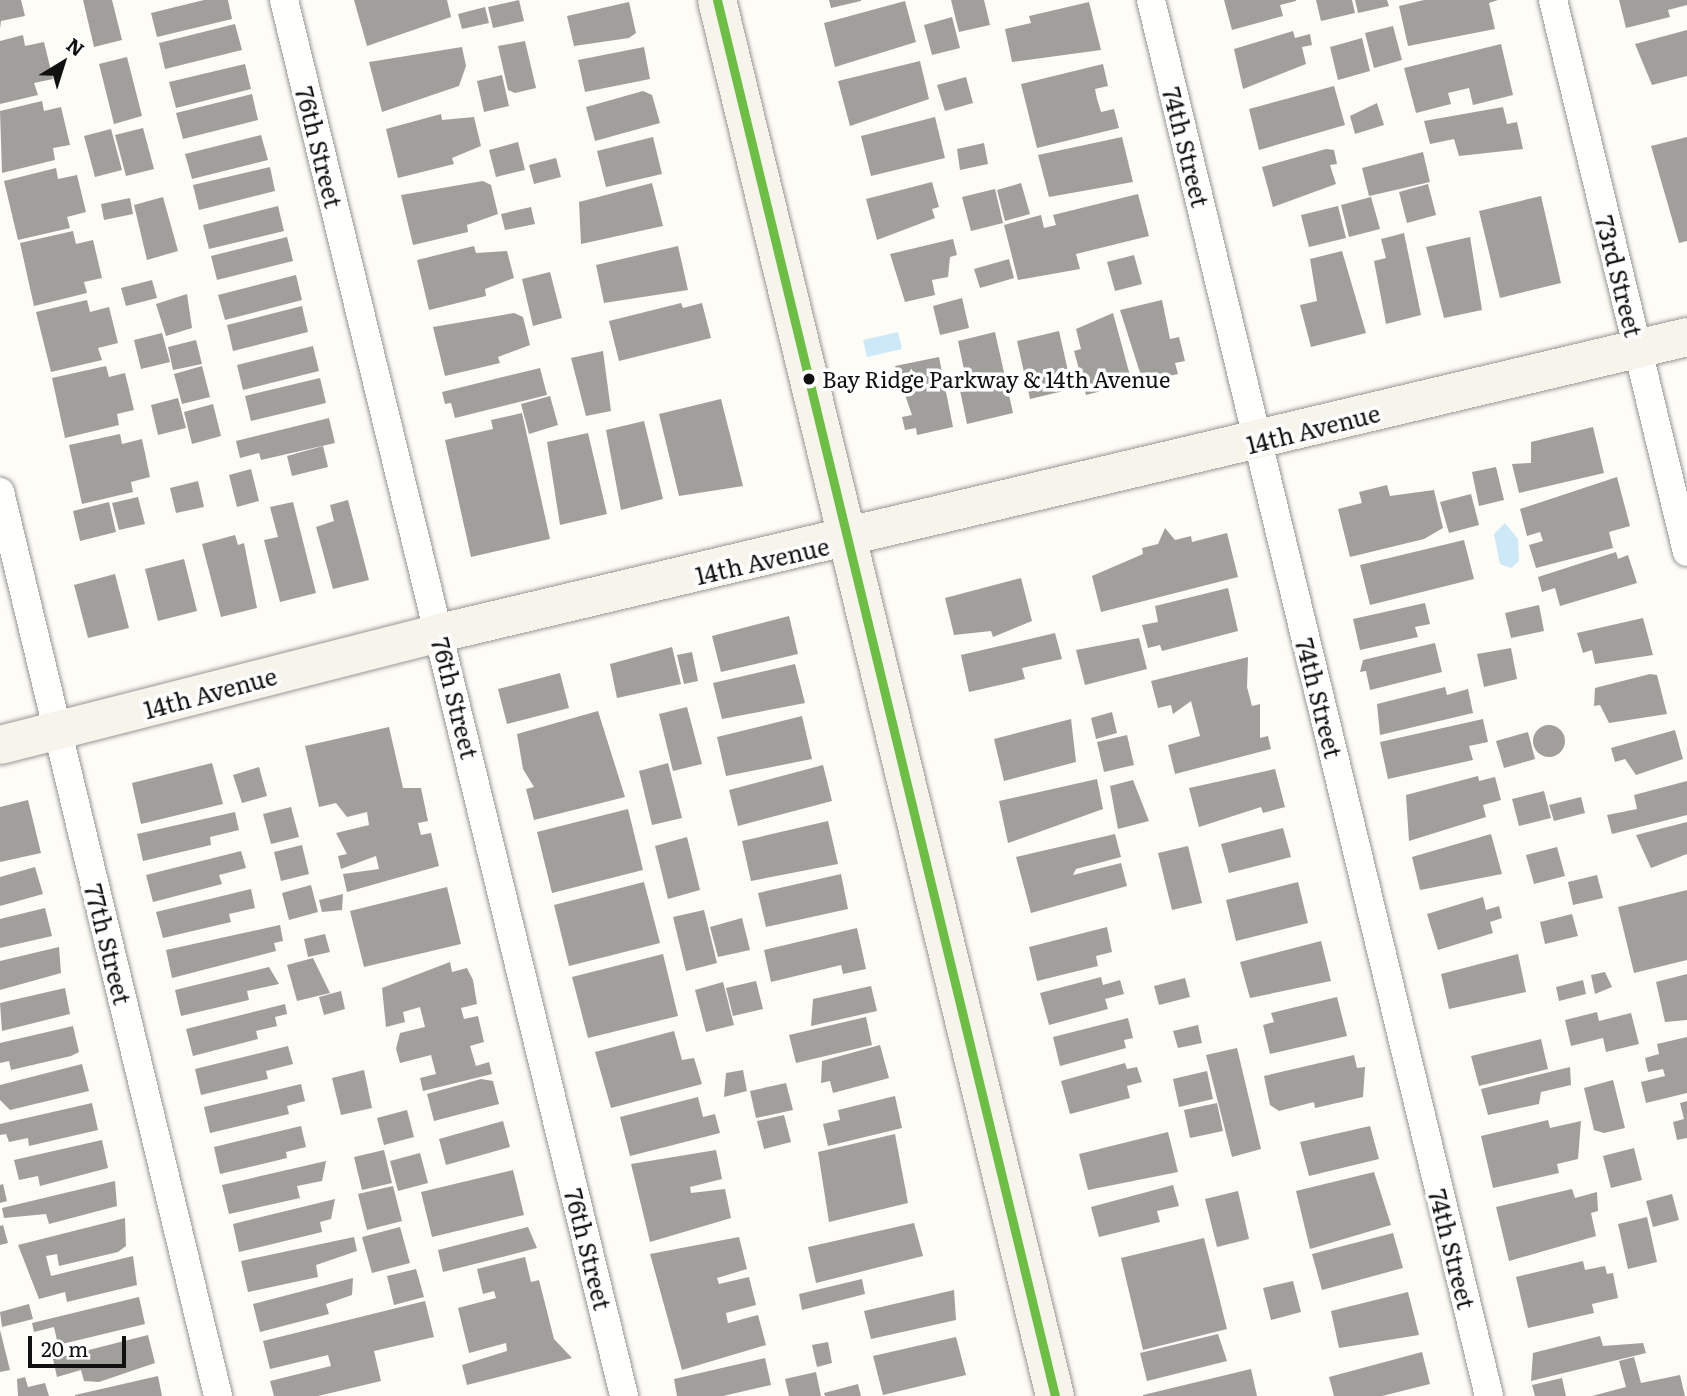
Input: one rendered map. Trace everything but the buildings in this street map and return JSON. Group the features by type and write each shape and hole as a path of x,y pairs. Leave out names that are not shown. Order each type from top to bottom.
{"main road":[{"path":"716,0 1055,1396"},
{"name":"14th Avenue","path":"0,745 440,633 847,541 1687,337"}],"street":[{"name":"76th Street","path":"284,0 624,1396"},
{"name":"74th Street","path":"1151,0 1489,1396"},
{"name":"73rd Street","path":"1553,0 1687,552"},
{"name":"77th Street","path":"0,492 218,1396"}],"water":[{"path":"898,332 902,349 867,357 863,340"},
{"path":"1505,523 1518,539 1519,561 1511,568 1500,564 1494,534"}],"transit line":[{"path":"717,0 1055,1396"}],"place":[{"name":"Bay Ridge Parkway & 14th Avenue","path":"809,379"}]}
